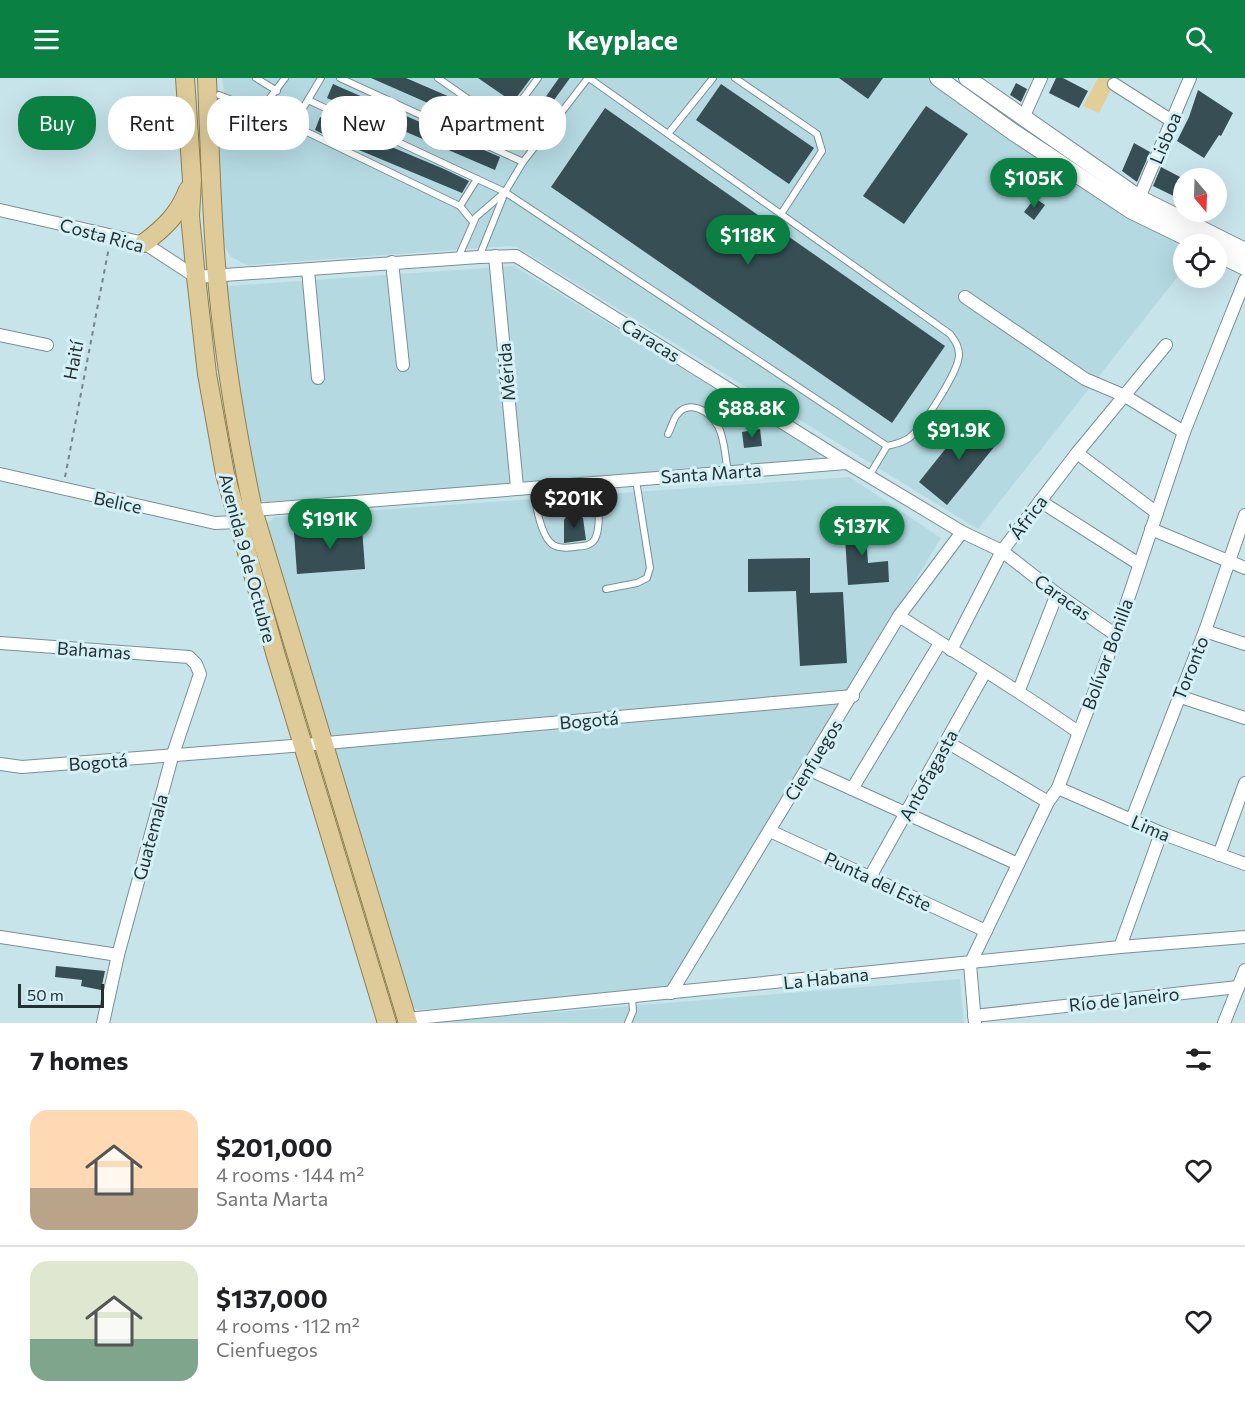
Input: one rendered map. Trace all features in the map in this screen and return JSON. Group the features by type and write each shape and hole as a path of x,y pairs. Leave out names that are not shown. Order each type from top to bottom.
{"main road":[{"name":"Avenida 9 de Octubre","path":"185,78 192,180 190,216 215,423 237,522 387,1023"},
{"name":"Avenida 9 de Octubre","path":"207,78 217,275 232,400 253,510 407,1021"},
{"path":"938,78 1013,132 1132,211 1179,234"},
{"path":"967,78 1140,198 1245,251"},
{"path":"144,243 164,228 181,208 192,180"},
{"path":"1227,258 1245,267"}],"street":[{"path":"1023,118 1041,78"},
{"name":"Lisboa","path":"1140,198 1190,78"},
{"path":"1114,84 1172,121"},
{"name":"Costa Rica","path":"0,210 144,243 196,277"},
{"name":"Mérida","path":"495,256 517,488"},
{"name":"Caracas","path":"196,277 392,262 516,256 868,476 962,532 1002,551 1057,594 1116,635"},
{"path":"392,262 403,365"},
{"path":"308,270 318,378"},
{"name":"Bolívar Bonilla","path":"970,964 1048,802 1058,788 1116,635 1184,432 1245,280"},
{"path":"965,297 1086,379 1125,396 1184,432"},
{"path":"0,335 47,345"},
{"name":"África","path":"852,789 946,647 1002,551 1077,453 1166,345"},
{"path":"1077,453 1157,513"},
{"name":"Santa Marta","path":"253,510 533,486 847,463"},
{"name":"Belice","path":"0,474 215,523 237,522"},
{"path":"1040,501 1139,564"},
{"name":"Toronto","path":"1132,819 1205,631 1245,515"},
{"path":"1151,529 1245,568"},
{"name":"Cienfuegos","path":"671,993 853,696 899,616 962,532"},
{"path":"1019,690 1057,594"},
{"path":"899,616 985,672 1019,690 1078,732"},
{"path":"1205,631 1245,644"},
{"name":"Bahamas","path":"0,643 189,657"},
{"name":"Guatemala","path":"103,1023 118,955 172,757 200,675 196,664 189,657"},
{"name":"Antofagasta","path":"870,877 985,672"},
{"name":"Bogotá","path":"0,764 22,767 172,757 853,696"},
{"path":"1178,696 1245,718"},
{"path":"947,742 1048,802"},
{"path":"808,769 1018,864"},
{"path":"1219,855 1245,783"},
{"name":"Lima","path":"1058,788 1161,833 1245,864"},
{"name":"Punta del Este","path":"770,831 986,931"},
{"path":"1120,947 1161,833"},
{"path":"0,937 118,955"},
{"name":"La Habana","path":"407,1021 1120,947 1245,937"},
{"path":"970,964 975,1019"},
{"path":"1224,1023 1245,970"},
{"name":"Río de Janeiro","path":"975,1019 1238,987"},
{"path":"1231,1007 1245,1006"}],"lane":[{"path":"256,78 277,91"},
{"path":"273,96 285,78"},
{"path":"309,98 321,78"},
{"path":"340,78 523,162"},
{"path":"438,78 464,96"},
{"path":"525,96 538,78"},
{"path":"566,106 588,78 950,334 958,345 959,357 948,386 912,436 902,442 887,446 868,476"},
{"path":"668,134 713,78"},
{"path":"735,78 817,134 822,143 822,151 781,214"},
{"path":"309,100 506,192 887,446"},
{"path":"309,132 460,206 473,222"},
{"path":"479,257 506,192 532,150"},
{"path":"460,206 477,179"},
{"path":"458,258 473,222 506,192"},
{"path":"668,434 677,414 686,408 696,407 708,413 718,425 728,472"},
{"path":"606,589 637,583 647,578 650,568 636,479"},
{"path":"533,486 537,511 545,532 551,544 562,548 588,545 594,541 598,531 597,482"},
{"path":"628,1023 633,1011 632,997"}],"path":[{"name":"Haití","path":"63,490 112,235"}],"shaded area":[{"path":"222,78 928,78 988,120 1173,240 1173,283 978,529 517,247 247,265 231,257 223,244 220,150 309,150 309,96 223,96"},
{"path":"1098,78 1117,78 1099,113 1083,106"},
{"path":"514,266 820,453 818,460 265,502 257,498 223,293 229,286"},
{"path":"850,477 941,538 670,983 661,990 418,1010 410,1005 330,732 265,525 275,517"},
{"path":"960,979 964,1023 424,1023"}],"building":[{"path":"371,78 406,78 448,96 419,96 419,99"},
{"path":"478,78 531,78 518,96 504,96"},
{"path":"559,78 570,78 557,96 546,96"},
{"path":"839,78 883,78 868,99"},
{"path":"1056,78 1063,78 1088,91 1079,108 1049,93"},
{"path":"1016,83 1027,89 1021,102 1010,95"},
{"path":"333,84 360,96 328,96"},
{"path":"721,84 814,148 789,184 696,120"},
{"path":"1198,90 1233,113 1221,136 1219,135 1204,158 1177,141 1189,117"},
{"path":"926,106 968,134 904,224 863,196"},
{"path":"605,108 945,346 892,423 551,187"},
{"path":"407,116 419,122 419,137 407,132"},
{"path":"320,117 321,117 321,133 315,130"},
{"path":"1134,143 1150,152 1137,182 1122,171"},
{"path":"359,150 399,150 469,181 462,193"},
{"path":"448,150 484,150 500,157 495,170"},
{"path":"1161,167 1173,173 1173,196 1153,186"},
{"path":"1035,198 1045,205 1034,220 1024,212"},
{"path":"970,418 999,441 947,505 919,482"},
{"path":"760,429 762,446 744,448 742,432"},
{"path":"578,514 583,518 586,540 564,543 564,520 567,515"},
{"path":"865,520 868,563 888,561 889,582 848,585 844,521"},
{"path":"362,527 365,569 297,574 294,532"},
{"path":"810,558 810,593 843,592 847,663 800,666 796,591 748,592 748,559"},
{"path":"56,966 105,971 101,990 81,986 82,980 55,977"}]}
